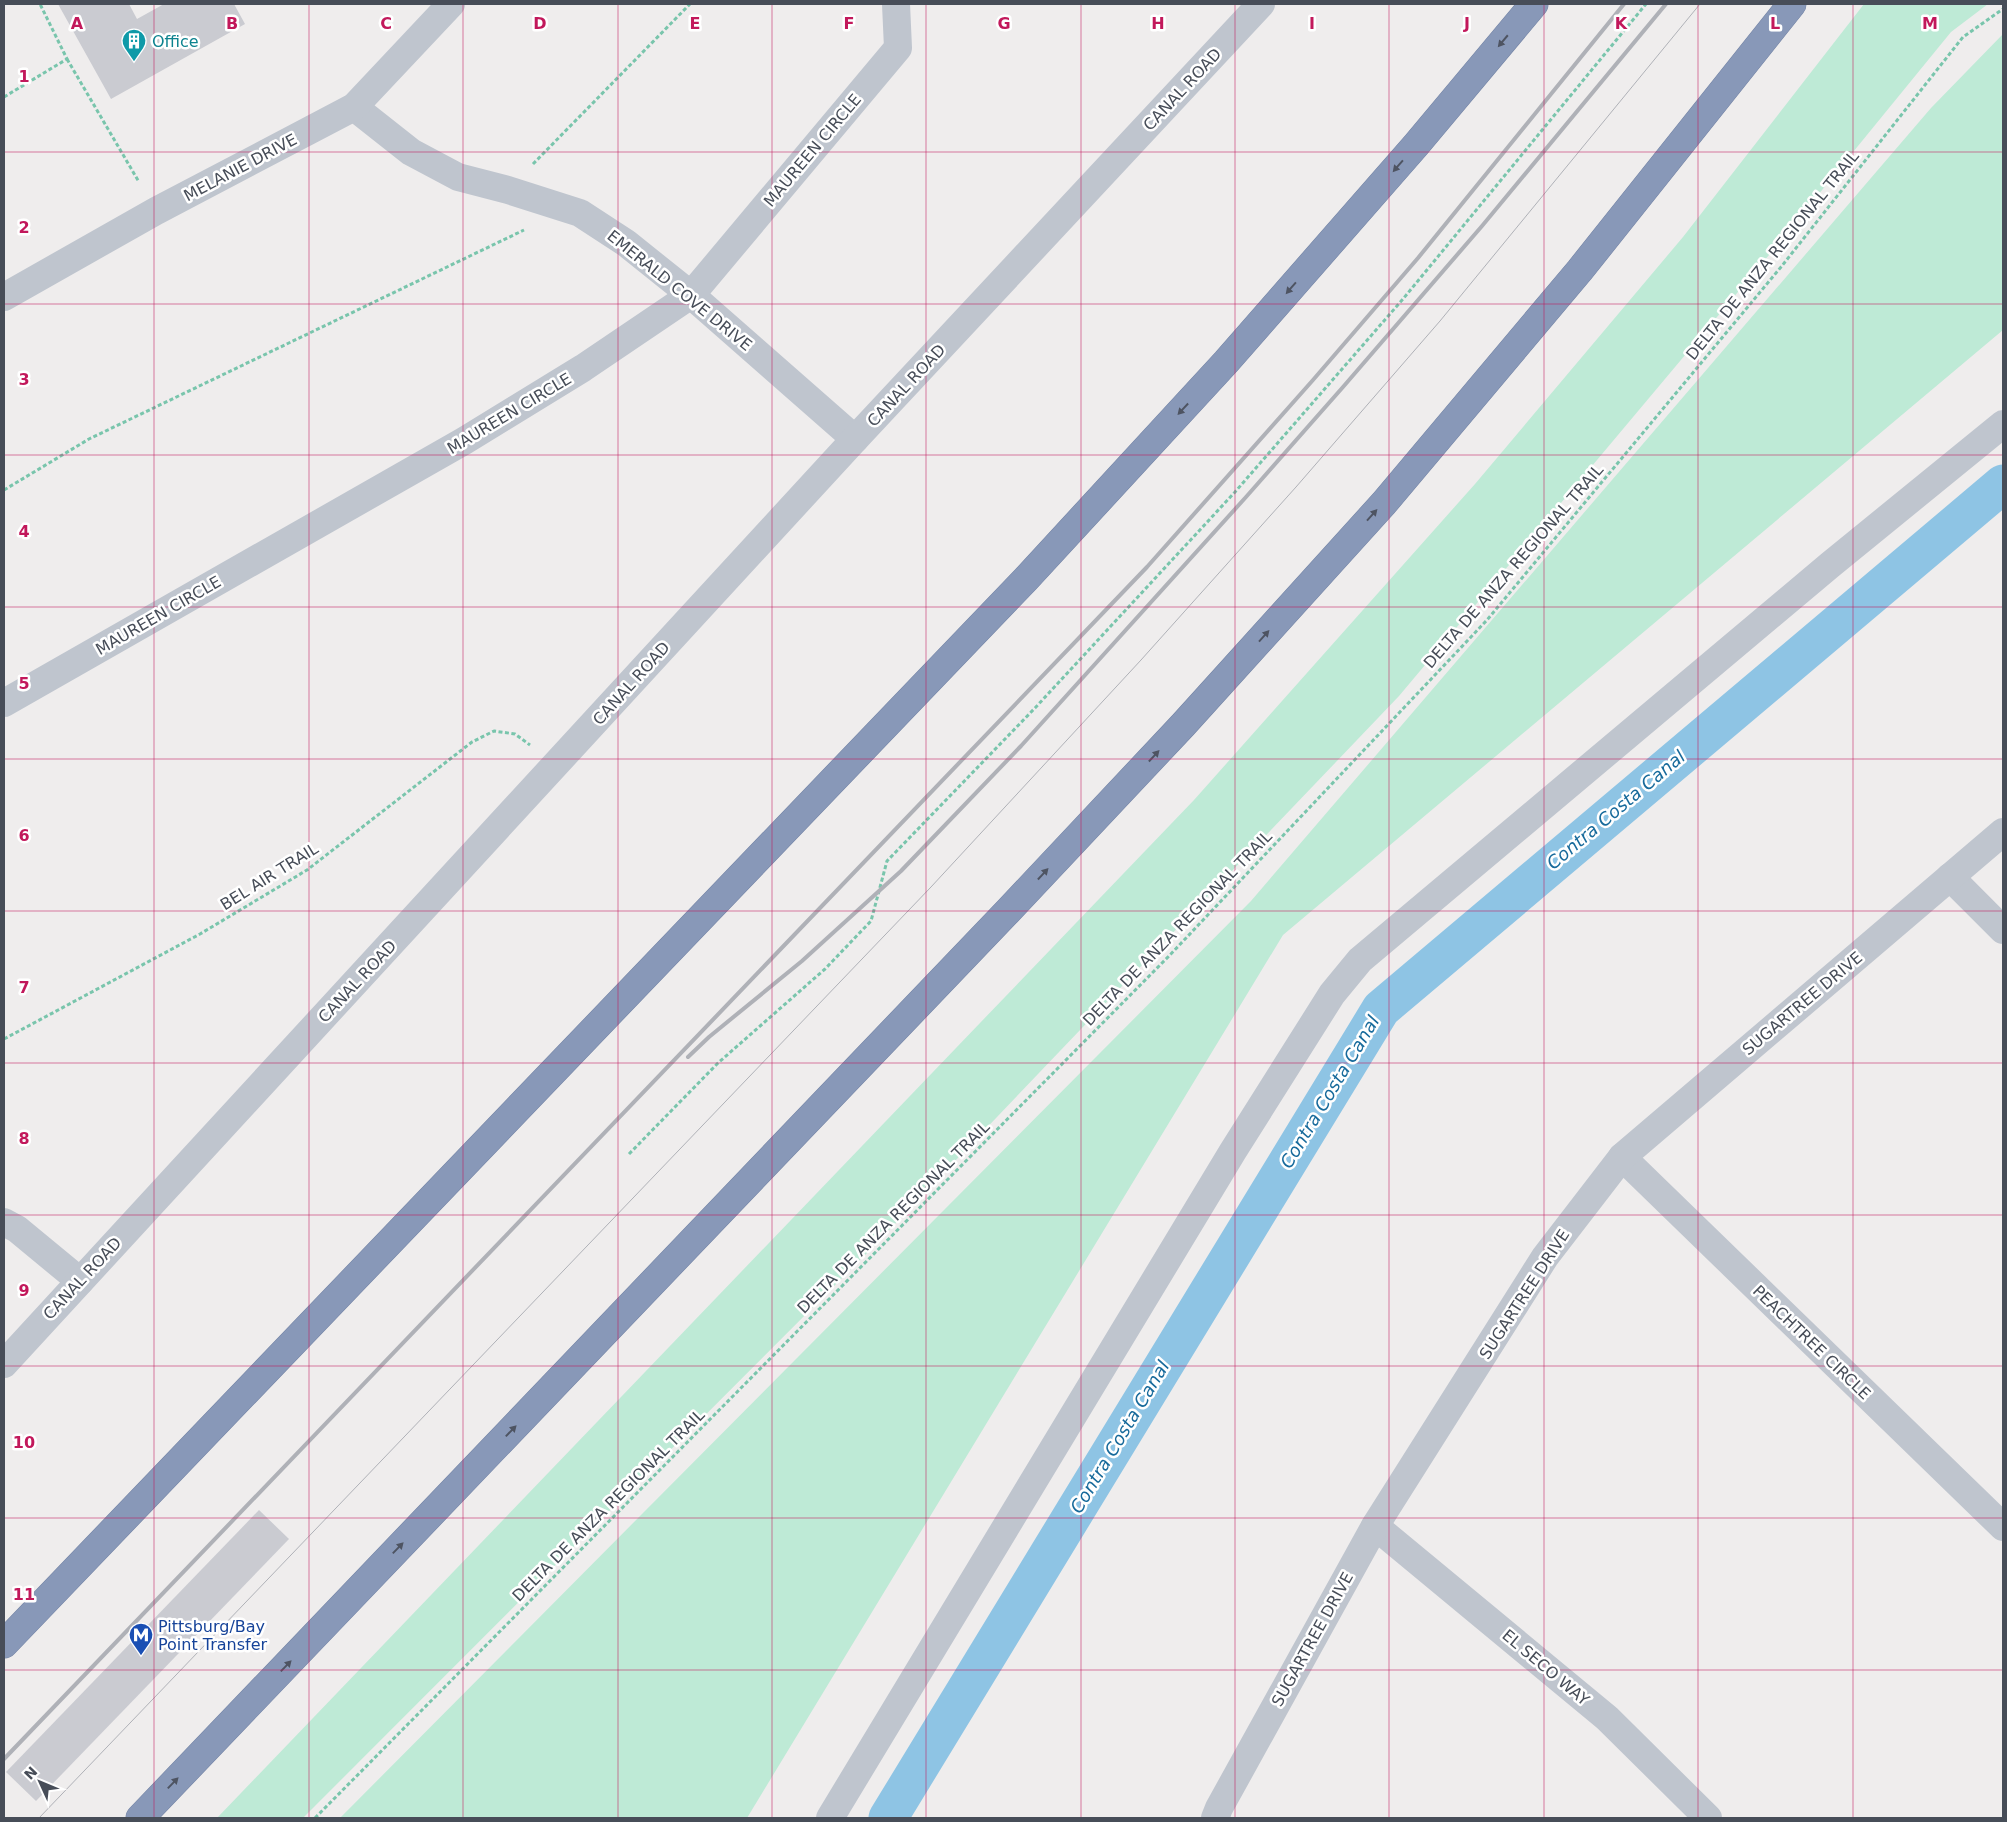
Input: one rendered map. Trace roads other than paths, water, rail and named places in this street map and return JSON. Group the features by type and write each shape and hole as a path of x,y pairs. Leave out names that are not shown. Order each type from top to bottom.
{"highway":[{"path":"4,1644 1026,579 1232,355 1416,146 1534,4"},
{"path":"140,1818 1009,910 1183,725 1384,503 1580,270 1792,4"}],"street":[{"name":"MELANIE DRIVE","path":"4,296 156,211 354,107 451,4"},
{"name":"MAUREEN CIRCLE","path":"4,703 464,441 583,368 691,295 898,48 896,4"},
{"name":"CANAL ROAD","path":"4,1364 855,439 1261,4"},
{"name":"EMERALD COVE DRIVE","path":"354,107 419,156 458,177 508,190 580,213 626,243 691,295 855,439"},
{"path":"830,1818 1233,1151 1332,994 1360,960 1830,566 2003,424"},
{"name":"SUGARTREE DRIVE","path":"1215,1818 1375,1526 1545,1257 1622,1157 2003,832"},
{"path":"1950,878 2003,930"},
{"name":"PEACHTREE CIRCLE","path":"1622,1157 2003,1527"},
{"path":"4,1222 17,1229 80,1281"},
{"name":"EL SECO WAY","path":"1375,1526 1607,1718 1708,1818"}],"waterway":[{"name":"Contra Costa Canal","path":"888,1818 1381,1009 2003,484"}],"tram line":[{"path":"39,1818 931,887 1141,660 1296,487 1440,321 1700,4"}],"railway":[{"path":"4,1759 1147,567 1313,380 1418,258 1624,4"},
{"path":"688,1057 709,1037 802,961 901,871 1021,746 1343,387 1482,226 1666,4"}],"place":[{"name":"Office","path":"134,62"},
{"name":"Pittsburg/Bay Point Transfer","path":"141,1656"}]}
